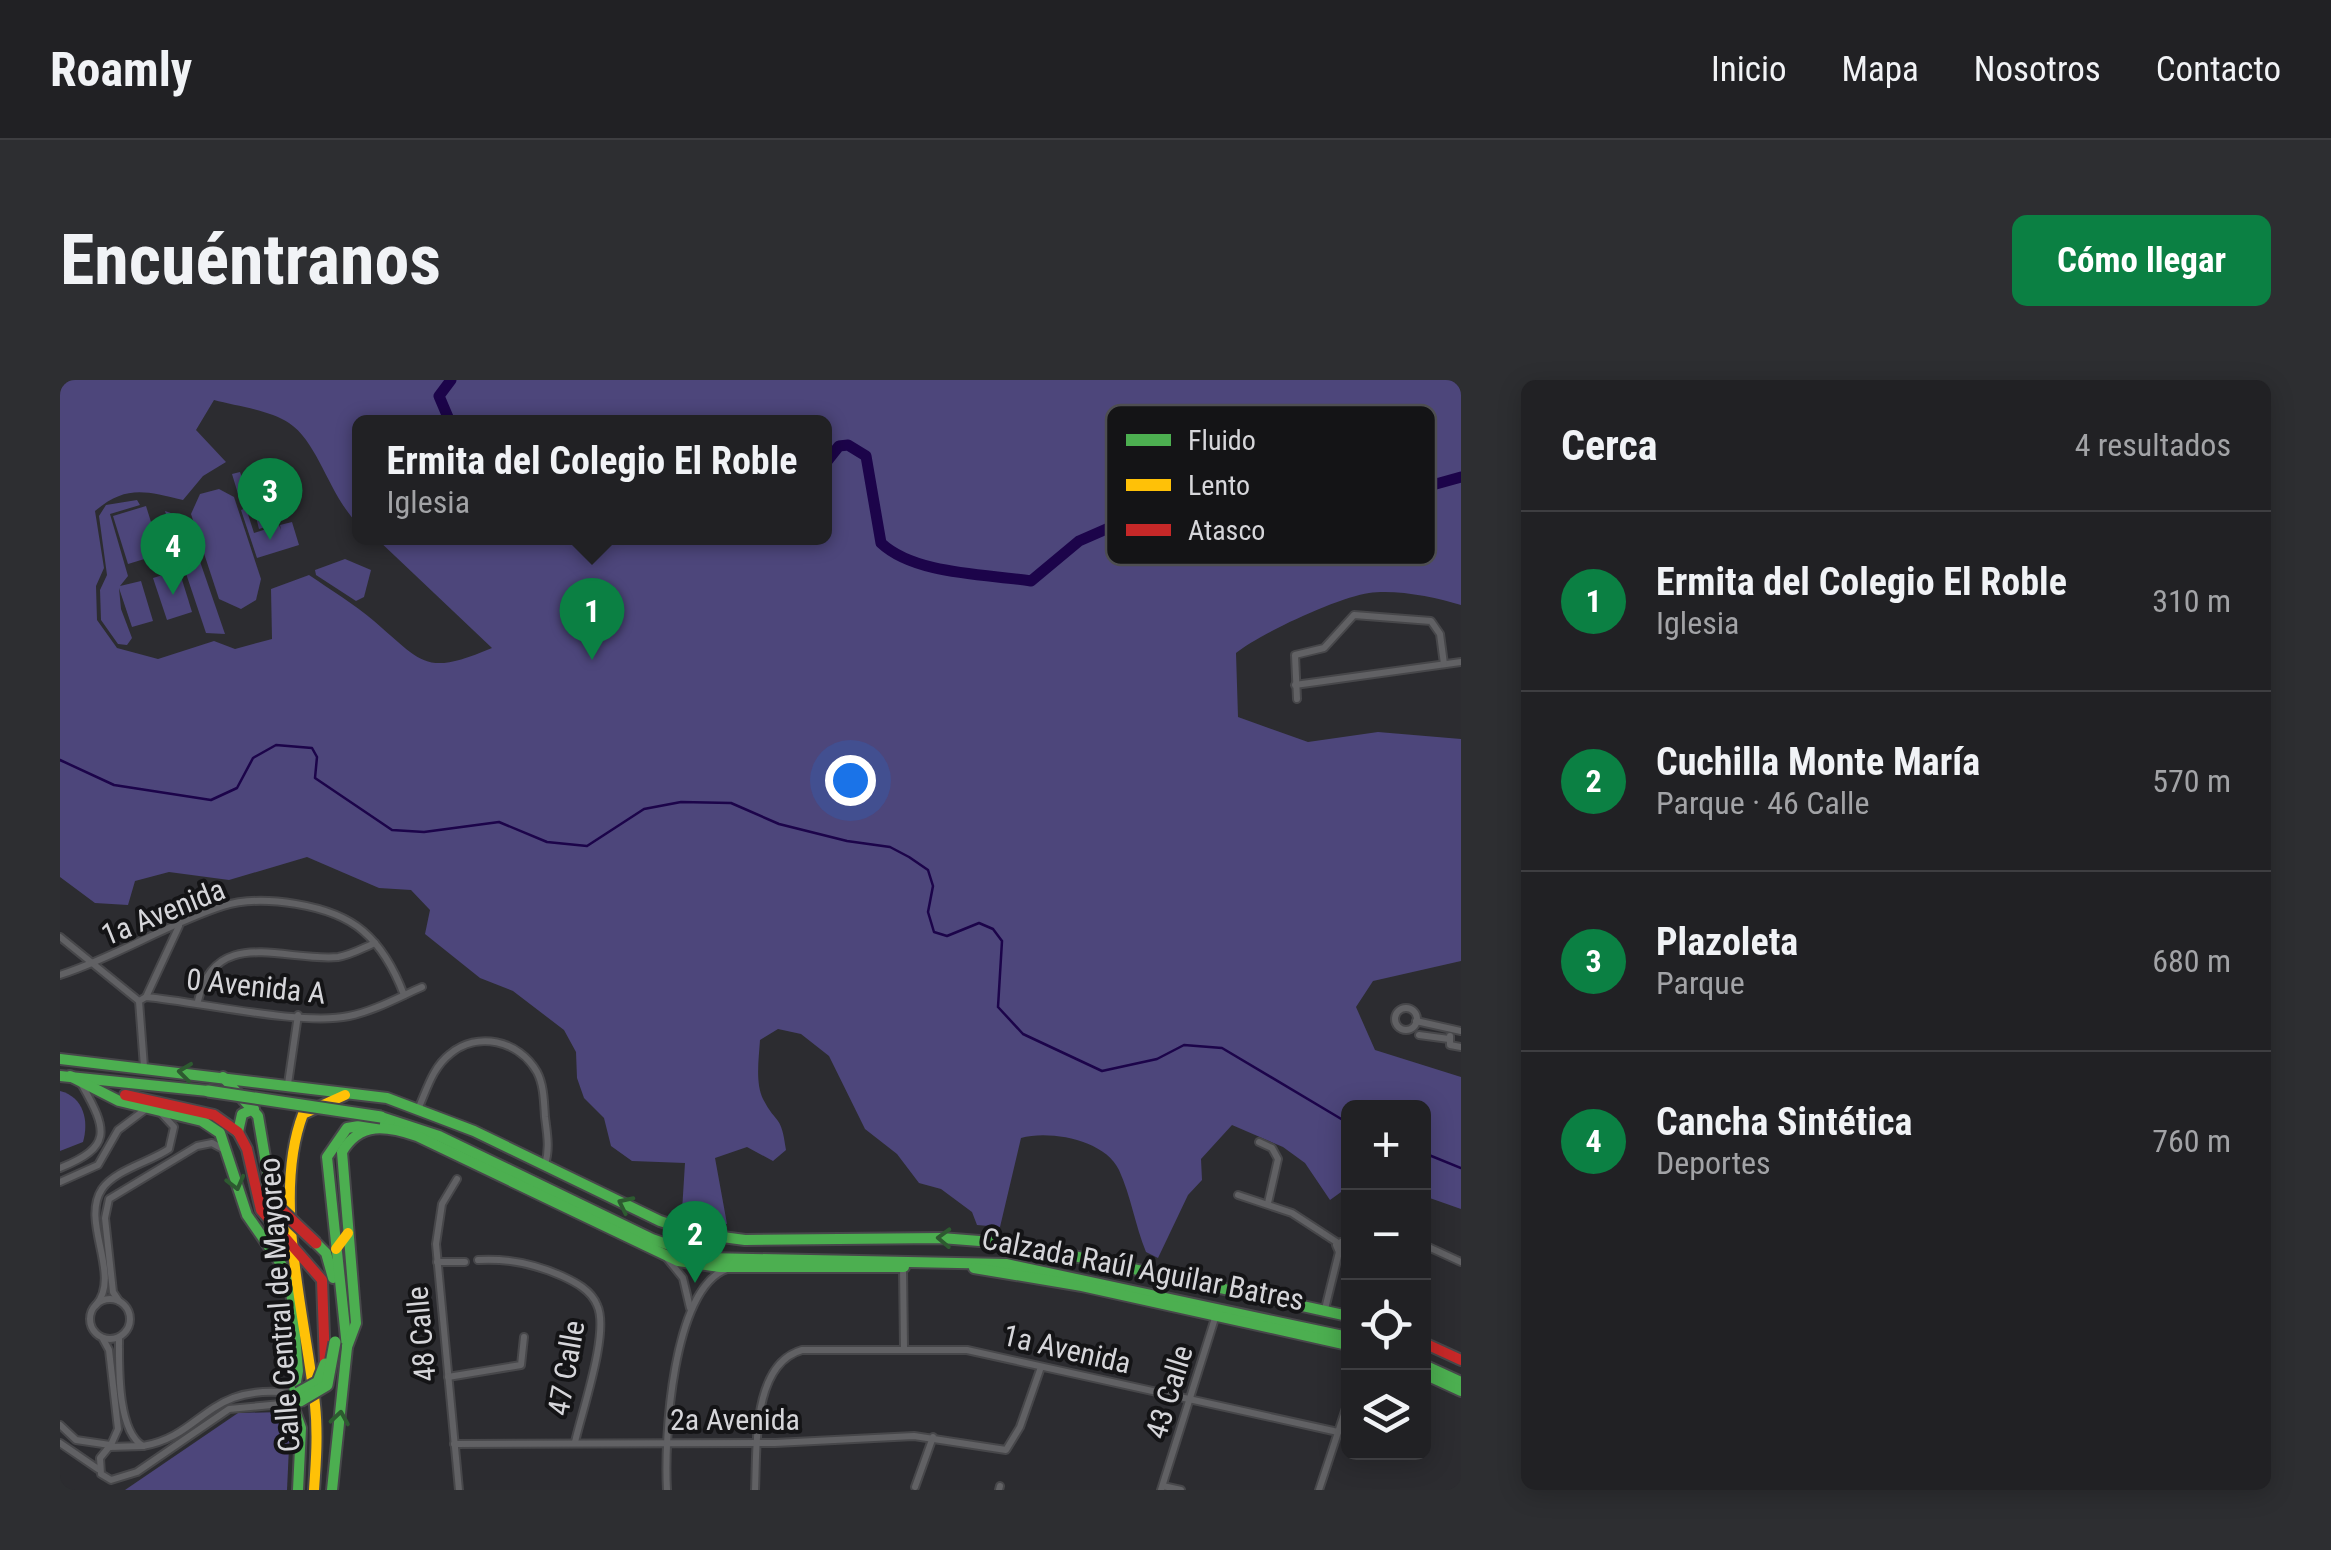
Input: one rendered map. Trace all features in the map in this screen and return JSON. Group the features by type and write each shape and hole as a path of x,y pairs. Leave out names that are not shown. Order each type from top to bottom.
{"main road":[{"name":"Calzada Raúl Aguilar Batres","path":"60,1059 353,1092 419,1108 660,1220 700,1234 745,1240 941,1238 1020,1244 1341,1314"},
{"path":"223,1077 254,1108 263,1132 269,1181 282,1210 326,1253 340,1292"},
{"name":"Calzada Raúl Aguilar Batres","path":"72,1079 208,1091 378,1123 465,1148 652,1239 692,1254 734,1261 964,1260 1045,1271 1341,1336"},
{"path":"72,1079 146,1110 215,1128 228,1151 247,1215 290,1277 298,1371 295,1398 302,1428 298,1490"},
{"path":"72,1079 214,1115 238,1132 247,1149 257,1203 317,1271 324,1286 326,1364 318,1383 295,1398"},
{"name":"Calle Central de Mayoreo","path":"314,1490 316,1406 290,1168 296,1126 308,1111 353,1092"},
{"path":"238,1132 242,1114 254,1108"},
{"path":"295,1398 316,1395 328,1384 341,1344 327,1157 344,1130 378,1123 464,1156 663,1256 698,1266 970,1268 1217,1311 1341,1343"},
{"name":"Calle Central de Mayoreo","path":"332,1490 341,1344 356,1323 342,1152 350,1136 378,1123"},
{"path":"336,1250 348,1233"},
{"path":"652,1239 663,1256"},
{"path":"1045,1271 1082,1286"},
{"path":"1431,1346 1461,1360"},
{"path":"1431,1368 1461,1382"},
{"path":"1431,1377 1461,1391"}],"street":[{"path":"1298,699 1295,654 1324,648 1356,614 1431,621 1440,634 1444,664"},
{"path":"1296,685 1461,662"},
{"name":"1a Avenida","path":"60,975 239,902 281,904 342,918 374,942"},
{"path":"144,1067 143,1002 180,924"},
{"path":"60,937 143,1002"},
{"path":"198,1001 209,976 234,955 254,950 341,956 374,942 394,970 404,995"},
{"name":"0 Avenida A","path":"143,1002 198,1001 298,1016 350,1016 422,987"},
{"path":"288,1084 298,1016"},
{"path":"1416,1021 1450,1034"},
{"path":"1419,1035 1461,1032"},
{"path":"1450,1034 1450,1044 1461,1047"},
{"path":"419,1108 433,1075 451,1052 480,1040 507,1046 526,1058 540,1078 547,1130 545,1165"},
{"path":"60,1168 89,1156 100,1142 100,1120 72,1079"},
{"path":"60,1182 98,1165 118,1130 146,1110"},
{"path":"98,1468 118,1429 109,1350 90,1323 104,1291 96,1215 99,1194 108,1182 169,1148 174,1127 161,1113"},
{"path":"1258,1142 1272,1148 1278,1158 1268,1203"},
{"path":"144,1446 132,1437 128,1425 118,1338 131,1323 129,1310 112,1286 105,1218 110,1199 200,1145 212,1143 228,1151"},
{"name":"48 Calle","path":"457,1178 438,1220 438,1262 459,1490"},
{"path":"1238,1195 1268,1203 1341,1245"},
{"path":"1431,1249 1461,1262"},
{"path":"1326,1309 1341,1253"},
{"path":"663,1256 683,1278 691,1309"},
{"name":"47 Calle","path":"478,1260 508,1260 546,1269 584,1288 596,1303 601,1326 576,1442"},
{"path":"438,1262 465,1262"},
{"path":"667,1490 666,1441 691,1309 709,1280 733,1267"},
{"path":"903,1268 904,1348"},
{"path":"96,1305 107,1299 120,1301"},
{"name":"43 Calle","path":"1162,1488 1217,1311"},
{"path":"448,1377 521,1365 524,1336"},
{"path":"102,1338 118,1338"},
{"name":"1a Avenida","path":"758,1441 769,1378 784,1357 802,1350 904,1348 967,1350 1338,1432"},
{"name":"2a Avenida","path":"454,1444 933,1437 1001,1451 1012,1446 1040,1366"},
{"path":"60,1425 76,1440 144,1446 162,1441 228,1398 265,1391 295,1398"},
{"path":"60,1443 98,1468 105,1478 124,1478 229,1409 295,1398"},
{"path":"1319,1490 1341,1423"},
{"path":"915,1486 933,1437"},
{"path":"756,1490 758,1441"},
{"path":"1162,1488 1181,1490"}],"shaded area":[{"path":"60,380 1461,380 1461,605 1415,594 1369,593 1300,617 1236,653 1238,717 1308,742 1378,732 1461,739 1461,961 1373,981 1356,1007 1375,1050 1461,1077 1461,1209 1431,1198 1431,1100 1341,1100 1341,1192 1330,1200 1305,1163 1283,1147 1232,1125 1201,1159 1202,1180 1188,1195 1158,1258 1146,1252 1123,1180 1112,1160 1102,1151 1076,1140 1047,1135 1021,1138 1000,1227 977,1225 972,1212 941,1189 919,1183 897,1154 865,1129 829,1056 801,1034 778,1029 760,1040 758,1078 763,1099 780,1125 786,1150 773,1161 747,1147 715,1158 727,1224 696,1219 682,1211 685,1163 632,1161 611,1146 604,1118 584,1098 577,1078 576,1052 564,1030 513,991 480,978 425,934 430,910 411,890 379,888 307,857 229,880 169,872 135,881 128,905 95,903 60,877"},
{"path":"240,472 247,492 263,488 274,524 259,529 253,505 242,507 232,474"},
{"path":"219,489 234,497 261,579 256,600 241,609 219,599 191,514 200,494"},
{"path":"137,500 140,505 110,514 128,576 120,586 141,581 153,621 132,627 119,588 121,609 132,638 127,645 118,644 101,620 100,590 107,575 99,516 106,505"},
{"path":"146,506 161,554 128,564 113,516"},
{"path":"246,508 254,533 279,525 281,530 280,525 292,522 299,545 257,558 241,510"},
{"path":"165,511 185,518 225,634 206,633"},
{"path":"345,559 371,570 364,597 356,601 316,575 315,570"},
{"path":"179,570 192,612 167,620 153,578"},
{"path":"60,1091 79,1104 85,1126 83,1142 60,1151"},
{"path":"282,1412 290,1425 287,1490 125,1490 238,1413"}],"waterway":[{"path":"447,415 439,396 451,380"},
{"path":"832,455 839,446 848,445 866,456 881,543 895,554 932,567 1031,581 1079,541 1106,529"},
{"path":"1436,484 1461,477"},
{"path":"60,760 114,785 211,800 237,788 253,758 276,745 312,748 317,757 315,778 392,830 424,832 499,822 547,842 587,846 644,809 681,802 731,803 779,824 890,847 928,870 933,886 928,912 934,932 947,936 979,923 993,929 1002,941 998,1007 1023,1034 1102,1071 1157,1059 1184,1045 1222,1048 1341,1119"},
{"path":"1431,1156 1461,1168"}],"traffic: fast":[{"path":"60,1059 387,1098 474,1131 660,1221 700,1234 745,1240 941,1238 1019,1244 1341,1314"},
{"path":"60,1076 208,1091"},
{"path":"70,1076 119,1101 202,1121 220,1133 247,1215 290,1277 298,1371 292,1403 300,1401"},
{"path":"223,1077 258,1116 269,1181 281,1210"},
{"path":"208,1091 381,1117"},
{"path":"238,1132 242,1114 254,1109"},
{"path":"381,1117 439,1136 652,1239 707,1258 1006,1264 1341,1336"},
{"path":"347,1347 327,1157 347,1128 390,1121"},
{"path":"332,1490 347,1347 356,1323 342,1152 366,1131 385,1128 417,1136 678,1261 720,1267 904,1267"},
{"path":"316,1243 326,1253 333,1278"},
{"path":"974,1268 1082,1286 1341,1343"},
{"path":"300,1401 327,1385 335,1342"},
{"path":"298,1393 318,1382 325,1364"},
{"path":"1431,1368 1461,1382"},
{"path":"1431,1377 1461,1391"},
{"path":"292,1403 301,1428 298,1490"}],"traffic: slow":[{"path":"314,1490 316,1416 294,1258 290,1183 303,1114 345,1095"},
{"path":"336,1249 348,1233"}],"traffic: jam":[{"path":"125,1095 214,1115 238,1132 247,1149 261,1210 322,1280 325,1364"},
{"path":"281,1210 316,1243"},
{"path":"1431,1346 1461,1360"}],"place":[{"name":"Plazoleta","path":"270,540"},
{"name":"Cancha Sintética","path":"173,595"},
{"name":"Ermita del Colegio El Roble","path":"592,660"},
{"name":"Cuchilla Monte María","path":"695,1283"}]}
